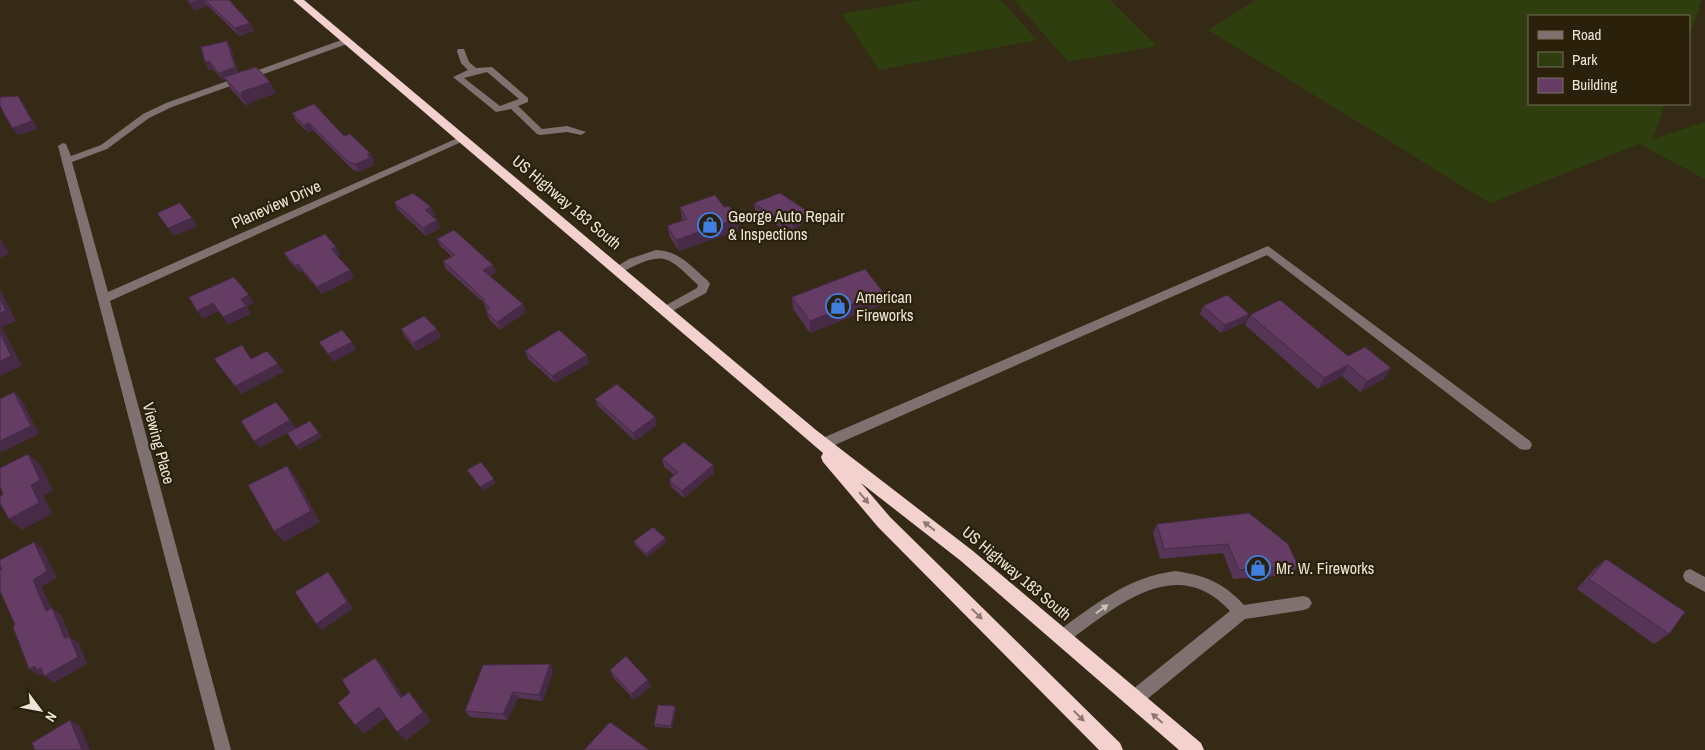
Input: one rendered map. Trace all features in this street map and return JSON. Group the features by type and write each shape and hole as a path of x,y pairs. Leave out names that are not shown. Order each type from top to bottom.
{"highway":[{"name":"US Highway 183 South","path":"298,0 817,439 967,556 1194,750"},
{"name":"US Highway 183 South","path":"817,439 884,522 1113,750"}],"street":[{"path":"66,161 104,147 146,116 169,105 347,41"},
{"path":"461,51 465,63 474,71"},
{"path":"488,69 525,100 512,105 499,110 458,77 474,71 488,69"},
{"path":"512,105 540,132 567,129 581,132"},
{"name":"Planeview Drive","path":"103,299 462,139"},
{"name":"Viewing Place","path":"62,146 223,750"},
{"path":"817,439 1268,250 1525,445"},
{"path":"617,270 650,253 662,252 673,255 704,284 702,290 665,311"},
{"path":"1690,576 1705,585"},
{"path":"1062,637 1135,585 1151,579 1169,578 1197,581 1220,592 1241,612"},
{"path":"1134,699 1241,612 1304,603"}],"green space":[{"path":"922,0 1001,0 1037,40 879,70 842,14"},
{"path":"1014,0 1110,0 1157,46 1068,62"},
{"path":"1256,0 1702,0 1690,34 1690,15 1528,15 1528,105 1665,105 1653,139 1705,122 1705,179 1639,144 1490,203 1208,30"}],"building":[{"path":"188,0 201,0 190,3"},
{"path":"205,0 229,0 250,23 235,28"},
{"path":"227,41 235,67 219,73 209,61 205,62 201,47"},
{"path":"256,67 270,82 241,92 242,97 224,77"},
{"path":"18,96 32,121 12,128 0,106 0,97"},
{"path":"314,104 344,136 350,134 370,153 367,154 370,158 355,164 349,162 309,123 304,125 292,113"},
{"path":"413,193 431,207 425,210 437,220 423,228 394,202"},
{"path":"780,193 809,212 792,222 786,218 780,221 754,203"},
{"path":"715,195 724,207 729,206 738,218 676,240 667,226 687,219 680,207"},
{"path":"180,203 192,218 168,228 157,213"},
{"path":"454,230 493,265 483,270 523,304 497,322 486,311 490,309 483,301 485,300 443,261 455,255 437,239"},
{"path":"325,234 336,247 331,249 350,270 317,287 298,264 295,265 284,253"},
{"path":"865,269 883,292 810,321 792,297"},
{"path":"234,277 249,295 241,299 246,306 223,317 213,303 197,311 189,297"},
{"path":"1227,295 1249,314 1225,325 1203,306"},
{"path":"0,299 6,311 0,313"},
{"path":"1280,300 1348,356 1365,347 1391,368 1367,381 1348,365 1324,378 1250,315"},
{"path":"424,316 437,329 413,343 401,329"},
{"path":"342,330 352,342 328,354 319,342"},
{"path":"559,330 587,355 552,376 525,351"},
{"path":"0,333 11,356 0,361"},
{"path":"242,345 251,359 267,351 278,364 235,386 214,359"},
{"path":"617,384 655,417 633,433 595,399"},
{"path":"14,392 31,426 0,441 0,399"},
{"path":"276,402 290,420 254,441 241,421"},
{"path":"310,421 319,433 296,446 287,433"},
{"path":"684,442 713,465 682,491 669,480 678,472 662,459"},
{"path":"28,454 40,480 31,485 39,503 9,519 0,503 0,496 3,494 0,486 0,468"},
{"path":"481,462 494,479 480,487 467,470"},
{"path":"287,466 311,511 274,531 248,485"},
{"path":"1249,513 1288,544 1298,566 1239,570 1228,544 1164,549 1157,524"},
{"path":"653,527 665,538 646,554 634,541"},
{"path":"34,542 47,571 33,580 46,611 52,608 65,639 69,636 78,657 44,676 41,668 37,670 35,666 29,669 13,627 15,625 0,591 0,570 2,569 0,560"},
{"path":"1606,559 1685,612 1669,634 1589,579"},
{"path":"328,572 347,602 316,624 295,592"},
{"path":"626,656 648,680 631,694 610,670"},
{"path":"375,658 401,698 409,692 423,712 397,732 379,707 355,725 338,703 350,693 342,680"},
{"path":"550,664 539,695 513,692 503,714 465,711 483,665"},
{"path":"658,705 675,706 671,726 654,724"},
{"path":"70,720 82,750 35,750 32,743"},
{"path":"610,722 649,750 584,750"}],"place":[{"name":"George Auto Repair & Inspections","path":"710,225"},
{"name":"American Fireworks","path":"838,306"},
{"name":"Mr. W. Fireworks","path":"1258,568"}]}
